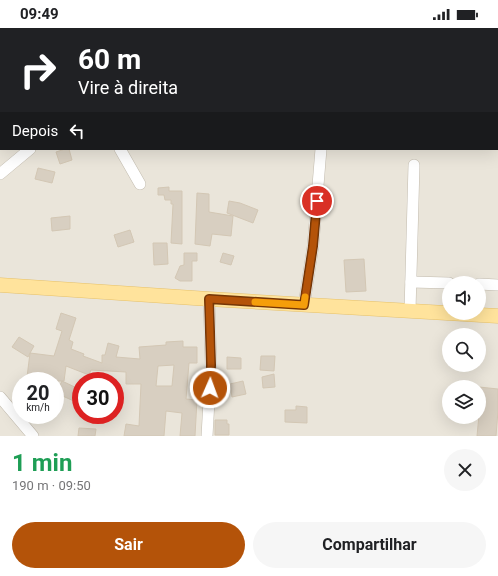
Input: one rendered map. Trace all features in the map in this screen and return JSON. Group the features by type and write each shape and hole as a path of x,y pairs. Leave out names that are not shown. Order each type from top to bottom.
{"main road":[{"path":"0,285 410,312 498,316"}],"street":[{"path":"0,174 29,150"},
{"path":"121,150 140,184"},
{"path":"304,305 313,246 321,150"},
{"path":"410,312 414,165"},
{"path":"411,282 442,283"},
{"path":"486,284 498,285"},
{"path":"207,436 211,365 209,299"},
{"path":"0,398 33,436"}],"shaded area":[{"path":"0,150 498,150 498,436 0,436"}],"building":[{"path":"69,150 72,160 60,164 56,152"},
{"path":"38,168 55,172 52,183 35,179"},
{"path":"169,187 169,191 182,191 182,244 171,243 173,204 171,204 171,200 165,200 164,195 158,195 158,188"},
{"path":"197,193 209,194 209,212 233,216 231,236 212,234 210,246 195,244"},
{"path":"229,201 240,203 258,210 253,223 227,213"},
{"path":"70,216 70,229 52,231 51,218"},
{"path":"130,230 134,242 118,247 114,235"},
{"path":"153,243 167,243 168,264 154,265"},
{"path":"184,253 197,253 197,261 192,261 192,281 180,281 175,278 180,266 184,265"},
{"path":"223,253 234,256 231,265 220,262"},
{"path":"364,259 366,291 346,292 344,260"},
{"path":"61,313 76,318 69,340 73,342 71,349 84,354 83,356 102,363 102,355 105,355 108,343 119,346 116,357 140,359 139,347 166,345 166,342 183,341 183,347 197,347 197,363 189,363 186,399 197,400 195,436 180,436 182,413 166,411 164,436 124,436 126,424 139,426 141,384 126,384 126,372 91,370 90,372 81,372 66,366 64,381 64,372 28,372 30,353 54,356 62,331 56,329","holes":["174,365 172,386 156,386 158,366"]},
{"path":"19,337 34,346 28,357 12,347"},
{"path":"261,356 275,356 274,371 260,370"},
{"path":"227,357 241,358 241,369 227,369"},
{"path":"274,374 275,387 263,388 262,377"},
{"path":"243,381 246,394 232,397 230,384"},
{"path":"64,382 72,386 72,400 64,397"},
{"path":"486,388 498,389 496,436 477,436 478,424 486,424"},
{"path":"296,406 307,407 307,423 285,422 285,410 296,410"},
{"path":"215,420 227,420 227,424 229,424 229,435 215,435"},
{"path":"79,428 96,429 95,436 78,436"}],"slow traffic":[{"path":"255,302 304,305 305,297"}],"route":[{"path":"210,388 211,365 209,299 304,305 313,246 317,201"}]}
